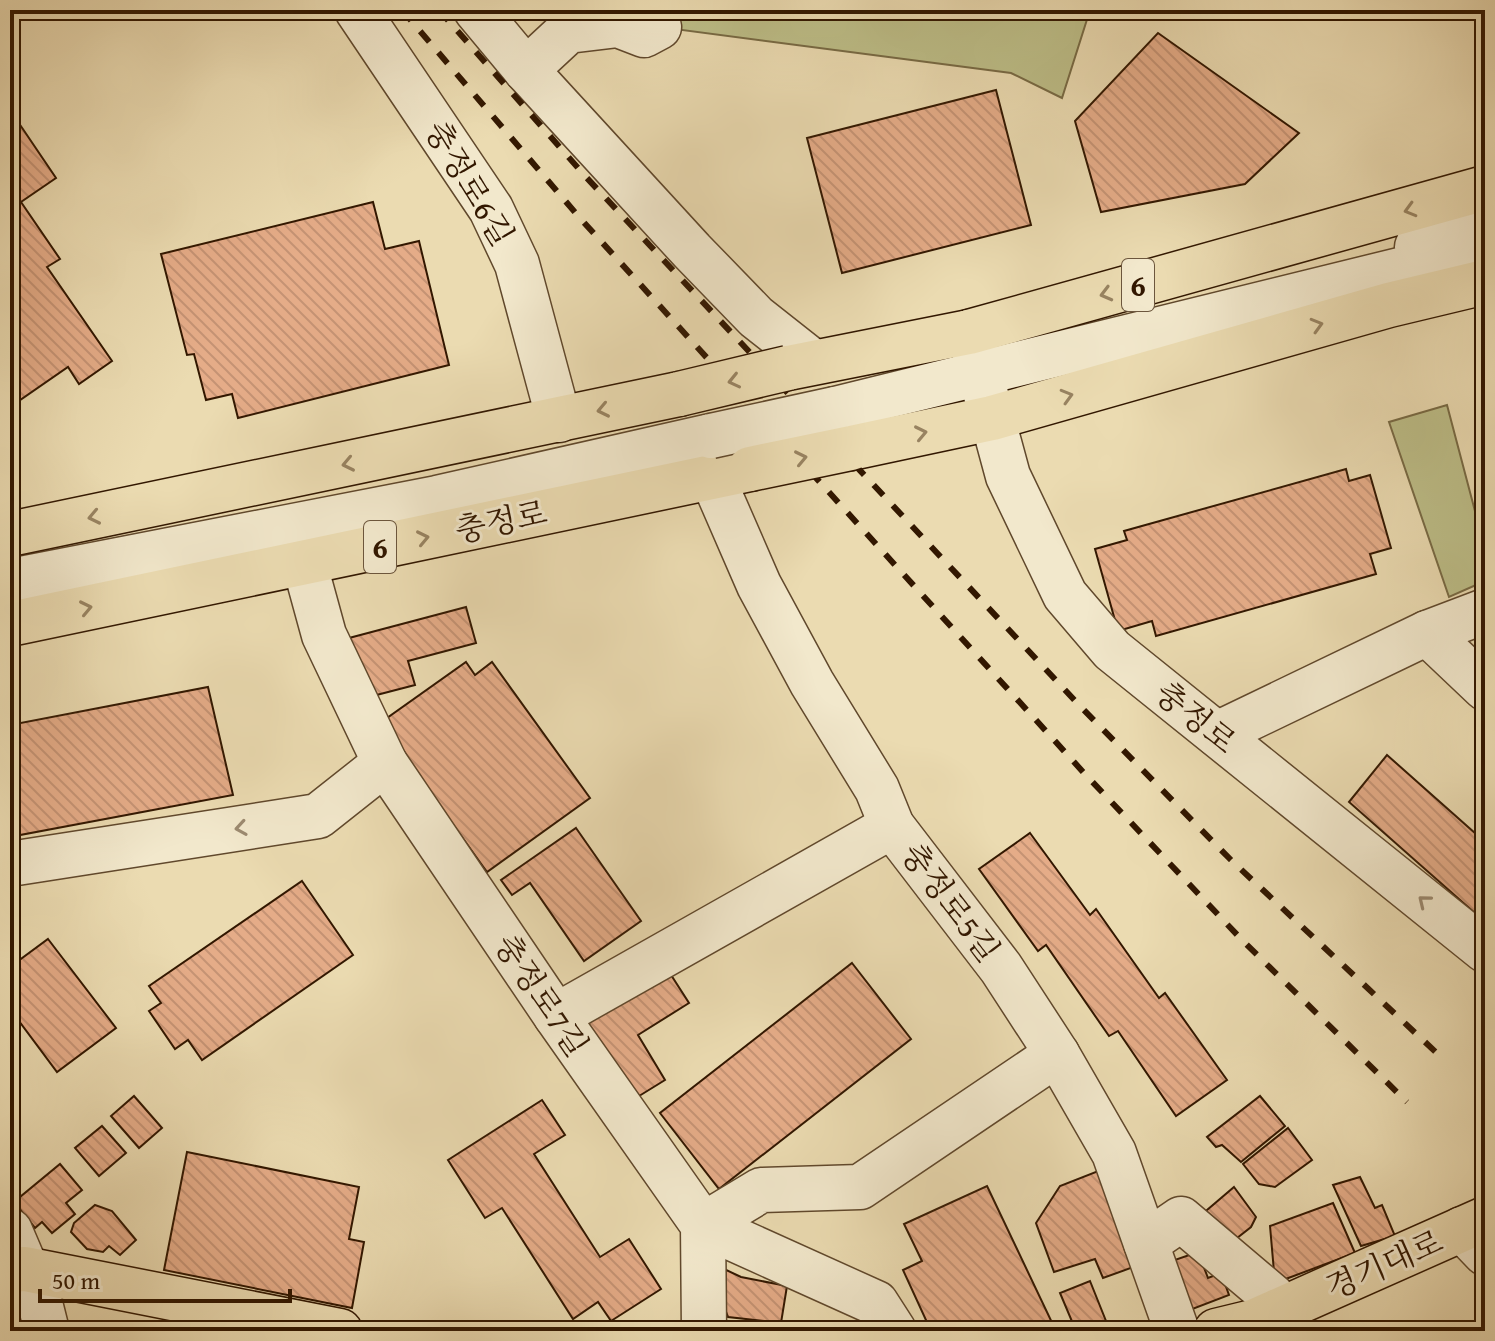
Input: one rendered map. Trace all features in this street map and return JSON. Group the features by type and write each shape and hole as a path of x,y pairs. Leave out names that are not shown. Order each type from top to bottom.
{"main road":[{"name":"6","path":"10,534 969,332 1485,188"},
{"name":"충정로","path":"10,624 304,562 725,461 843,428 992,418 1389,305 1485,282"},
{"name":"경기대로","path":"1252,1323 1477,1234"},
{"path":"15,1256 340,1331"}],"street":[{"name":"충정로6길","path":"357,10 491,209 517,264 559,420"},
{"path":"476,10 526,70 801,365"},
{"path":"526,70 568,31 618,25 644,35 659,27"},
{"path":"1485,214 1420,240 1417,248 1485,230"},
{"path":"843,428 980,374 1485,249"},
{"name":"충정로","path":"969,332 1008,476 1065,595 1112,650 1485,950"},
{"path":"10,581 437,498 725,461"},
{"name":"충정로5길","path":"725,461 759,585 812,683 877,789 892,826 1001,968 1057,1054 1114,1153 1177,1331"},
{"name":"충정로7길","path":"304,562 324,635 385,763 556,1016 703,1225"},
{"path":"1217,734 1427,633 1485,611"},
{"path":"1427,633 1485,688"},
{"path":"10,864 318,816 385,763"},
{"path":"556,1016 892,826"},
{"path":"703,1225 761,1190 860,1187 1057,1054"},
{"path":"1146,1243 1181,1219 1272,1296 1252,1323"},
{"path":"703,1225 704,1331"},
{"path":"703,1225 876,1303 894,1331"},
{"path":"15,1256 39,1299 47,1331"}],"green space":[{"path":"660,10 1090,10 1062,98 1011,73 659,27"},
{"path":"1447,405 1485,549 1485,581 1449,597 1389,422"}],"building":[{"path":"1158,33 1299,133 1245,184 1101,212 1075,121"},
{"path":"996,90 1031,225 842,273 807,138"},
{"path":"10,110 56,178 21,202 60,259 47,267 112,361 79,384 68,367 10,407"},
{"path":"373,202 385,249 419,241 449,365 238,418 232,394 206,400 194,354 187,355 161,254"},
{"path":"1346,469 1349,481 1370,475 1391,548 1370,554 1376,574 1156,636 1152,621 1118,631 1095,549 1127,540 1124,531"},
{"path":"466,607 476,643 408,661 415,685 365,698 349,638"},
{"path":"466,662 475,675 492,662 590,798 487,872 380,723"},
{"path":"208,687 233,795 20,835 10,793 10,725"},
{"path":"1387,755 1485,842 1485,922 1349,802"},
{"path":"576,828 641,921 584,961 530,883 512,895 501,880"},
{"path":"1030,833 1090,915 1096,909 1159,998 1165,993 1227,1080 1176,1116 1118,1031 1109,1036 1046,945 1038,951 979,869"},
{"path":"302,881 353,955 202,1060 188,1040 175,1049 149,1011 161,1003 149,986"},
{"path":"48,939 116,1028 57,1072 10,1009 10,967"},
{"path":"852,963 911,1039 719,1189 660,1113"},
{"path":"664,964 689,1003 638,1035 665,1080 631,1101 578,1018"},
{"path":"134,1096 162,1128 139,1148 111,1116"},
{"path":"1260,1096 1285,1126 1241,1162 1222,1145 1216,1147 1207,1137"},
{"path":"542,1100 565,1135 534,1154 600,1257 629,1239 661,1289 611,1321 598,1302 573,1319 502,1208 485,1218 448,1160"},
{"path":"102,1126 126,1153 99,1176 75,1148"},
{"path":"1288,1128 1312,1160 1275,1187 1259,1184 1243,1164"},
{"path":"187,1152 359,1187 349,1239 364,1242 352,1308 164,1270"},
{"path":"60,1164 82,1190 66,1203 75,1214 52,1233 42,1222 35,1228 14,1202"},
{"path":"1111,1166 1139,1265 1103,1278 1095,1259 1054,1272 1036,1223 1060,1186"},
{"path":"1360,1177 1375,1208 1382,1205 1395,1236 1361,1246 1333,1185"},
{"path":"987,1186 1056,1331 931,1331 903,1270 922,1261 904,1224"},
{"path":"1234,1187 1256,1217 1251,1227 1232,1242 1200,1216"},
{"path":"1333,1203 1355,1253 1275,1283 1270,1226"},
{"path":"95,1205 112,1211 136,1240 120,1255 109,1246 103,1252 87,1249 71,1232 74,1223"},
{"path":"1198,1252 1208,1278 1221,1273 1229,1295 1182,1313 1163,1264"},
{"path":"722,1268 741,1277 787,1286 781,1323 728,1317 721,1298"},
{"path":"1090,1281 1110,1331 1076,1331 1060,1293"}],"railway":[{"path":"402,10 579,217 1084,773 1243,941 1407,1102"},
{"path":"439,10 586,177 1080,706 1231,860 1441,1057"}]}
